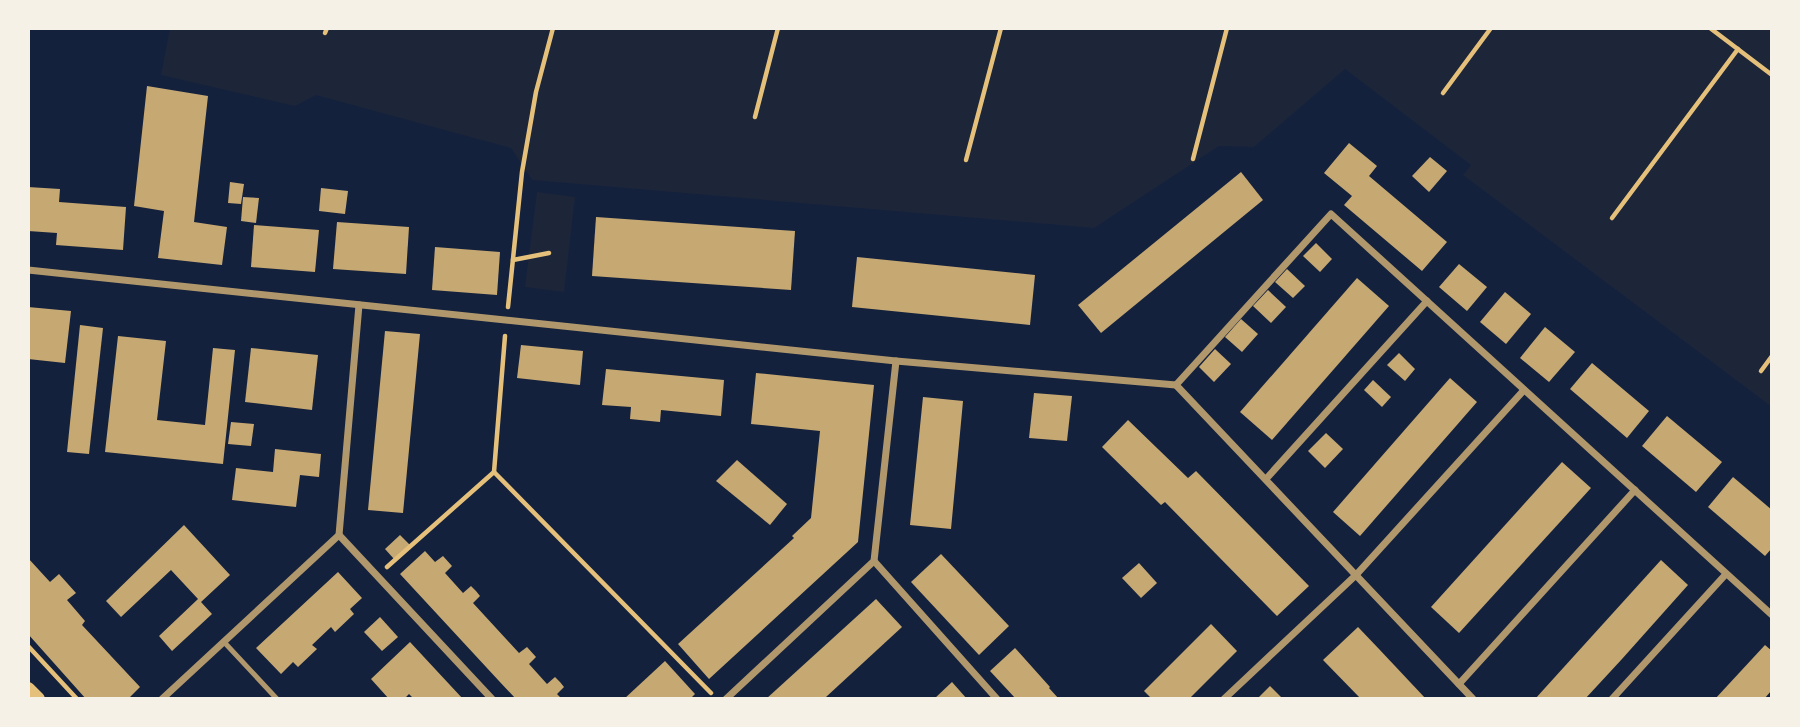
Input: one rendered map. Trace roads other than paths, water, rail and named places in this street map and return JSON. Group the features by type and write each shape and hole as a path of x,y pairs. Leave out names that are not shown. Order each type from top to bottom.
{"main road":[{"path":"28,689 38,699"}],"street":[{"path":"1176,385 1331,214 1772,615"},
{"path":"28,270 896,360 1176,385 1473,699"},
{"path":"1266,479 1427,301"},
{"path":"162,699 339,534 359,305"},
{"path":"726,699 874,561 896,360"},
{"path":"1224,699 1356,575 1524,390"},
{"path":"1459,684 1635,490"},
{"path":"339,534 492,699"},
{"path":"874,561 997,699"},
{"path":"1612,699 1726,574"}],"lane":[{"path":"224,642 277,699"}]}
